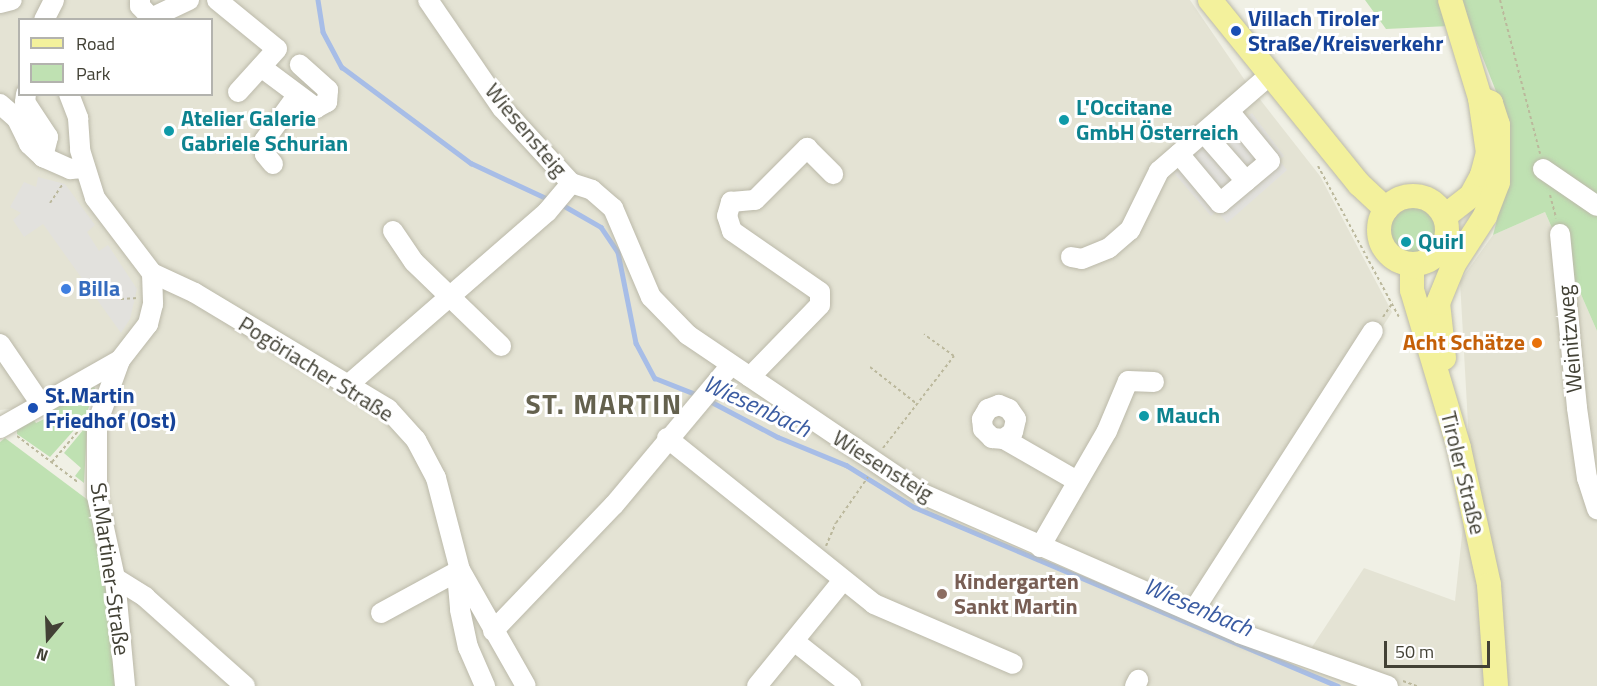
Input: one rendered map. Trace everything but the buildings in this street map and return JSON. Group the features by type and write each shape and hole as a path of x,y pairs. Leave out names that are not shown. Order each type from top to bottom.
{"main road":[{"path":"1210,0 1359,184 1386,209"},
{"path":"1445,216 1471,196 1482,175 1488,153 1480,98 1450,0"},
{"path":"1444,396 1449,380 1438,303 1454,264 1485,216 1498,182 1498,125 1491,103 1480,98"},
{"path":"1420,196 1431,200 1445,216 1448,227 1443,247 1430,260 1412,264 1394,258 1383,247 1379,230 1386,209 1402,197 1420,196"},
{"name":"Tiroler Straße","path":"1412,264 1412,290 1444,396 1489,585 1496,686"}],"street":[{"path":"0,3 12,0"},
{"path":"45,18 54,0"},
{"path":"140,0 140,6 151,18 189,0"},
{"path":"216,0 277,49 238,92"},
{"name":"Wiesensteig","path":"428,0 502,108 567,189 592,190 614,208 651,297 688,335 750,377 869,471 1040,547 1194,610 1239,633 1388,686"},
{"path":"261,67 296,97 316,108 327,102 328,90 300,64"},
{"path":"1071,257 1082,259 1109,248 1130,230 1159,171 1271,74"},
{"path":"26,96 25,102 48,137 43,157"},
{"path":"70,96 78,118 85,168 95,198 152,273"},
{"path":"273,164 265,154 264,141 296,97"},
{"path":"0,104 17,119 29,144 43,157 70,169 85,168"},
{"path":"1179,154 1220,203 1270,161 1229,111"},
{"path":"1204,133 1246,181"},
{"path":"750,377 820,305 820,292 732,231 727,216 731,202 755,200 807,148 833,174"},
{"path":"1544,169 1597,206"},
{"path":"348,385 451,298 547,212 567,189"},
{"path":"393,231 414,262 501,346"},
{"name":"Weinitzweg","path":"1560,234 1576,408 1587,478 1597,509"},
{"name":"St.Martiner-Straße","path":"125,686 115,578 97,496 97,423 120,360 148,324 153,304 152,273"},
{"name":"Pogöriacher Straße","path":"152,273 195,293 388,409 416,440 436,478 461,573 526,686"},
{"path":"1194,610 1373,331"},
{"path":"0,344 41,404"},
{"path":"3,428 120,360"},
{"path":"493,631 614,505 667,438 731,365"},
{"path":"1040,547 1107,431 1128,381 1154,382"},
{"path":"667,438 874,604 1013,664"},
{"path":"1004,439 1077,481"},
{"path":"381,613 461,573"},
{"path":"461,573 458,585 460,610 468,646 485,686"},
{"path":"115,578 145,597 245,686"},
{"path":"757,686 843,580"},
{"path":"794,641 851,686"}],"path":[{"path":"1500,0 1560,234"},
{"path":"1311,157 1393,302 1384,314"},
{"path":"50,203 62,184"},
{"path":"121,299 135,298"},
{"path":"819,560 836,523 869,471 954,356 924,334"},
{"path":"870,367 917,404"},
{"path":"52,463 82,427"},
{"path":"3,428 97,496"}],"shaded area":[{"path":"0,0 1190,0 1244,79 1320,176 1392,312 1210,599 1218,613 1308,653 1364,568 1455,601 1470,460 1460,281 1493,235 1545,212 1597,331 1597,686 129,686 94,427 127,363 43,405 0,410"},
{"path":"1252,113 1284,156 1279,160 1287,170 1227,223 1217,211 1211,216 1174,173 1181,167 1179,163 1230,119 1244,118"},
{"path":"38,177 65,184 95,225 87,232 99,251 108,245 137,289 130,319 121,333 43,224 24,237 13,220 21,213 10,207 24,182 36,187"}],"green space":[{"path":"1365,0 1597,0 1597,331 1545,212 1493,235 1507,181 1508,122 1470,25 1386,29"},
{"path":"1413,201 1424,203 1433,209 1439,218 1441,229 1439,240 1433,249 1424,255 1413,257 1402,255 1393,249 1387,240 1385,229 1387,218 1393,209 1402,203"},
{"path":"93,385 96,390 84,419 50,457 17,434 17,429 33,419 36,423 48,417 47,411"},
{"path":"84,429 87,429 84,483 75,476 81,468 64,453"},
{"path":"5,438 88,500 107,596 117,686 0,686 0,442"}],"waterway":[{"name":"Wiesenbach","path":"318,0 323,32 342,67 471,163 550,200"},
{"name":"Wiesenbach","path":"561,204 601,227 618,252 636,343 655,378 698,395"},
{"name":"Wiesenbach","path":"708,400 778,437 846,465 914,507 1338,686"}],"place":[{"name":"Villach Tiroler Straße/Kreisverkehr","path":"1236,31"},
{"name":"L'Occitane GmbH Österreich","path":"1064,120"},
{"name":"Atelier Galerie Gabriele Schurian","path":"169,131"},
{"name":"Quirl","path":"1406,242"},
{"name":"Billa","path":"66,289"},
{"name":"Acht Schätze","path":"1537,343"},
{"name":"St.Martin Friedhof (Ost)","path":"33,408"},
{"name":"Mauch","path":"1144,416"},
{"name":"Kindergarten Sankt Martin","path":"942,594"}],"district":[{"name":"ST. MARTIN","path":"604,404"}]}
